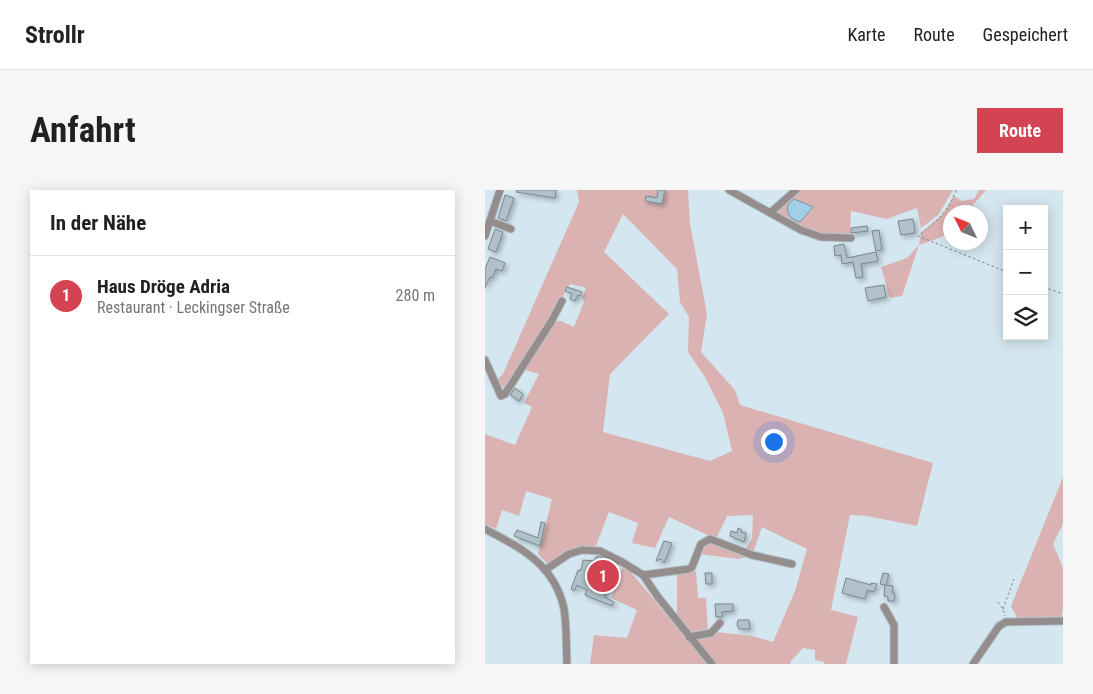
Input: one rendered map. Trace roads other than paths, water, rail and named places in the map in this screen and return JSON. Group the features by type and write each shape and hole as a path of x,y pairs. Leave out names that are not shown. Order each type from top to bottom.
{"street":[{"path":"485,236 500,190"},
{"path":"729,190 801,230 821,237 851,238"},
{"path":"770,213 797,190"},
{"path":"490,221 511,229"},
{"path":"485,360 501,396 505,394 551,322 562,301"},
{"path":"485,529 527,552 545,570 556,586 564,610 567,664"},
{"path":"643,575 689,569 692,567 701,544 710,539 752,556 792,564"},
{"path":"545,570 569,554 582,550 600,551 643,575 689,637 712,664"},
{"path":"884,607 893,625 893,664"},
{"path":"973,664 999,626 1006,622 1063,621"},
{"path":"689,637 711,633 720,623"}],"water":[{"path":"794,199 813,207 800,222 791,218 788,212 789,203"}],"place":[{"name":"Haus Dröge Adria","path":"603,576"}]}
